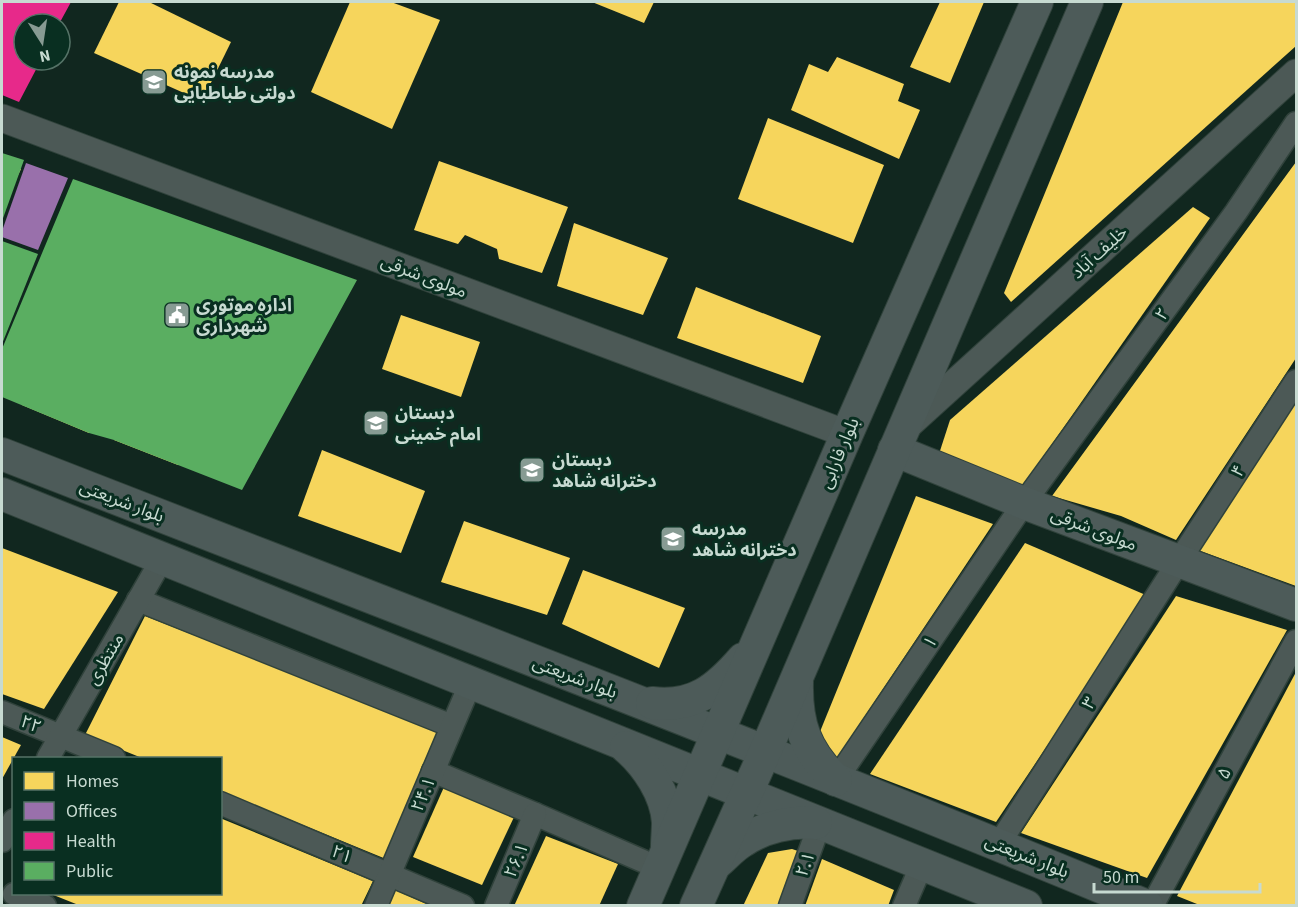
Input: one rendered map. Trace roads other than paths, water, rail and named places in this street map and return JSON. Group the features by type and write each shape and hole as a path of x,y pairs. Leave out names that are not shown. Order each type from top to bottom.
{"main road":[{"name":"بلوار فارابی","path":"643,906 1037,2"},
{"path":"696,906 765,752 1087,2"},
{"name":"مولوی شرقی","path":"898,441 1024,503 1296,605"},
{"name":"بلوار شریعتی","path":"2,454 718,732 999,844 1147,906"},
{"path":"2,494 1026,906"},
{"path":"636,700 667,705 690,700 706,693 724,680 756,645"},
{"path":"797,677 799,716 804,732 812,753 836,780"},
{"path":"621,742 649,744 657,740 662,731 660,722 652,712 636,700"},
{"path":"621,742 641,762 659,791 668,821 662,860"},
{"path":"713,867 742,841 754,834 790,823 820,823"}],"street":[{"name":"خلیف آباد","path":"898,441 1296,74"},
{"name":"مولوی شرقی","path":"2,118 847,434"},
{"name":"۲","path":"1024,503 1236,212 1296,123"},
{"name":"۴","path":"1179,561 1296,381"},
{"name":"۱","path":"836,780 1024,503"},
{"name":"منتظری","path":"49,757 162,559"},
{"name":"۳","path":"999,844 1179,561"},
{"path":"138,600 452,726"},
{"name":"۵","path":"1152,906 1296,641"},
{"name":"۲۴.۱","path":"376,906 471,682"},
{"name":"۲۲","path":"2,712 61,736"},
{"path":"61,736 109,757"},
{"path":"433,771 535,814 662,860"},
{"name":"۲۱","path":"222,804 463,906"},
{"name":"۲۶.۱","path":"496,906 535,814"},
{"name":"۲.۱","path":"790,906 820,823"},
{"path":"2,841 12,824"},
{"path":"904,906 922,864"},
{"path":"19,895 45,906"}],"place":[{"name":"مدرسه نمونه دولتی طباطبایی","path":"154,82"},
{"name":"اداره موتوری شهرداری","path":"177,315"},
{"name":"دبستان امام خمینی","path":"376,423"},
{"name":"دبستان دخترانه شاهد","path":"532,470"},
{"name":"مدرسه دخترانه شاهد","path":"673,539"}]}
